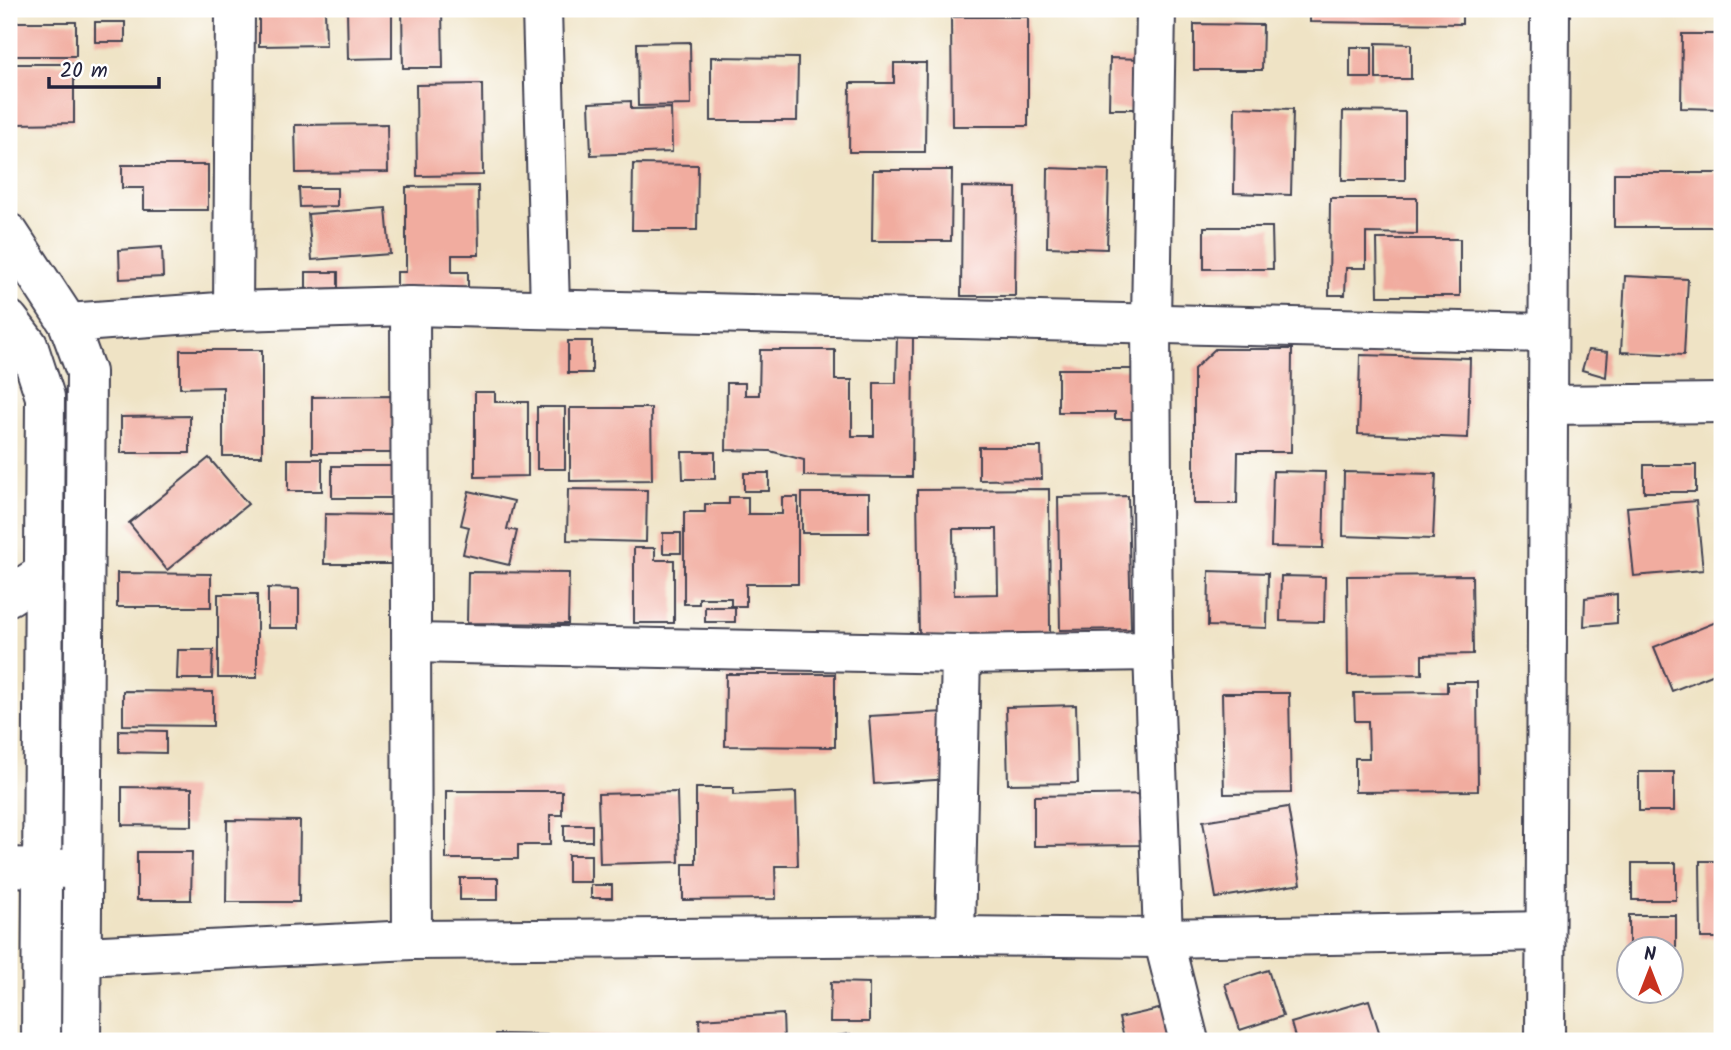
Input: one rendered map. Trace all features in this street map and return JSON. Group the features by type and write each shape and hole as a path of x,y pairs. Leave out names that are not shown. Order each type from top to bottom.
{"street":[{"path":"233,311 235,9"},
{"path":"542,9 550,308"},
{"path":"1156,9 1150,322 1153,651 1163,938 1189,1041"},
{"path":"1545,1041 1550,9"},
{"path":"9,233 68,323 86,372 81,1041"},
{"path":"411,306 412,940"},
{"path":"68,323 233,311 411,306 1548,333"},
{"path":"9,320 28,345 45,397 44,573 26,868 41,1041"},
{"path":"1548,405 1722,402"},
{"path":"9,596 44,573"},
{"path":"412,643 961,654 1153,651"},
{"path":"956,936 961,654"},
{"path":"26,868 83,869"},
{"path":"82,956 412,940 956,936 1163,938 1545,931"}],"building":[{"path":"259,9 325,9 326,45 259,46"},
{"path":"347,9 392,9 392,58 348,59"},
{"path":"402,9 442,9 443,68 403,68"},
{"path":"1310,9 1462,9 1462,24 1310,22"},
{"path":"951,17 1028,17 1028,126 952,126"},
{"path":"11,22 76,22 76,56 11,56"},
{"path":"95,22 125,22 125,42 95,42"},
{"path":"1194,24 1263,25 1262,70 1194,70"},
{"path":"1682,34 1722,34 1722,109 1681,108"},
{"path":"690,42 691,105 638,106 637,43"},
{"path":"1376,43 1411,44 1411,79 1376,79"},
{"path":"1350,47 1372,47 1372,78 1350,78"},
{"path":"711,57 798,58 797,121 711,121"},
{"path":"1110,58 1143,59 1142,109 1109,109"},
{"path":"894,63 926,63 925,152 849,152 850,83 894,83"},
{"path":"15,64 74,64 74,123 15,124"},
{"path":"482,84 483,175 417,176 416,85"},
{"path":"631,101 631,109 671,108 672,152 591,155 589,103"},
{"path":"1235,107 1293,109 1291,195 1234,193"},
{"path":"1343,111 1405,112 1405,180 1342,180"},
{"path":"387,124 388,172 296,173 295,125"},
{"path":"633,164 698,165 697,230 632,230"},
{"path":"122,165 208,165 208,210 144,210 144,188 122,188"},
{"path":"1048,168 1109,170 1107,249 1047,247"},
{"path":"873,170 952,170 951,241 872,241"},
{"path":"1614,173 1722,173 1722,227 1614,227"},
{"path":"478,186 479,255 452,255 452,272 468,272 468,295 397,296 397,272 406,272 406,187"},
{"path":"962,187 1016,188 1015,296 961,296"},
{"path":"299,188 337,188 337,206 300,207"},
{"path":"1330,198 1417,198 1417,234 1366,233 1366,268 1346,268 1345,295 1329,295"},
{"path":"386,208 390,254 312,260 308,214"},
{"path":"1204,227 1272,227 1273,269 1204,269"},
{"path":"1377,239 1460,239 1460,296 1378,296"},
{"path":"162,247 163,277 120,279 119,250"},
{"path":"306,272 338,272 338,294 306,294"},
{"path":"1625,276 1688,279 1684,355 1621,352"},
{"path":"897,336 913,336 912,477 804,476 804,460 770,451 726,450 727,383 745,383 745,395 759,395 760,350 835,350 835,380 852,380 852,436 874,436 874,383 896,383"},
{"path":"568,341 592,341 592,373 568,373"},
{"path":"1215,349 1292,349 1291,452 1238,452 1237,504 1194,504 1194,369"},
{"path":"180,350 262,350 262,456 223,456 223,387 180,388"},
{"path":"1588,350 1608,352 1606,377 1582,370"},
{"path":"1360,355 1470,358 1468,438 1358,434"},
{"path":"1058,369 1135,369 1135,419 1115,419 1115,412 1058,412"},
{"path":"475,392 495,392 495,402 528,402 528,476 475,477"},
{"path":"392,396 392,453 312,453 312,397"},
{"path":"537,407 565,407 565,469 537,469"},
{"path":"570,408 651,408 652,480 570,481"},
{"path":"190,416 190,453 121,453 121,417"},
{"path":"979,447 1041,447 1042,479 979,480"},
{"path":"682,452 715,452 715,479 683,479"},
{"path":"209,458 248,504 167,570 129,523"},
{"path":"288,459 322,459 322,491 288,491"},
{"path":"1644,465 1696,465 1696,492 1644,492"},
{"path":"332,466 397,466 396,498 332,498"},
{"path":"1273,471 1325,472 1323,548 1271,547"},
{"path":"1344,472 1436,474 1433,539 1343,536"},
{"path":"744,473 769,473 769,491 744,491"},
{"path":"568,489 647,490 646,542 567,540"},
{"path":"1049,489 1050,635 919,637 917,490","holes":["953,529 997,529 998,594 954,595"]},
{"path":"469,491 514,501 507,529 517,531 509,565 463,554 469,527 461,525"},
{"path":"802,493 869,493 869,533 802,533"},
{"path":"1128,496 1131,629 1060,630 1058,497"},
{"path":"729,497 748,497 748,514 782,514 782,497 798,497 798,584 746,584 746,606 731,606 731,598 699,598 699,604 684,604 684,512 705,512 705,504 729,504"},
{"path":"1696,501 1703,570 1634,576 1627,507"},
{"path":"325,514 391,515 391,564 324,564"},
{"path":"663,533 681,533 681,553 663,553"},
{"path":"634,548 655,548 655,560 674,560 674,623 634,623"},
{"path":"1209,571 1268,573 1267,628 1208,626"},
{"path":"468,572 569,573 568,624 467,623"},
{"path":"117,573 211,574 211,607 117,607"},
{"path":"1472,575 1473,654 1422,655 1422,674 1348,675 1347,576"},
{"path":"1281,576 1325,577 1324,622 1280,621"},
{"path":"268,588 299,589 299,628 268,628"},
{"path":"218,594 257,594 257,678 218,678"},
{"path":"1617,594 1617,623 1584,626 1585,598"},
{"path":"705,607 735,607 735,622 705,622"},
{"path":"1716,622 1722,636 1722,671 1672,691 1654,647"},
{"path":"178,650 213,650 212,679 177,679"},
{"path":"726,674 835,674 835,747 725,746"},
{"path":"1447,682 1477,682 1478,791 1355,792 1355,758 1369,758 1368,721 1355,721 1354,693 1447,692"},
{"path":"123,691 213,692 213,726 123,725"},
{"path":"1222,693 1289,693 1291,793 1224,794"},
{"path":"1076,705 1078,783 1008,784 1006,707"},
{"path":"945,712 950,779 874,784 869,716"},
{"path":"119,730 166,731 166,753 119,752"},
{"path":"1639,772 1674,772 1674,811 1639,811"},
{"path":"122,787 192,788 192,826 122,825"},
{"path":"696,788 733,788 733,795 796,792 798,866 775,866 776,899 683,900 683,864 696,864"},
{"path":"446,791 562,791 562,815 550,815 550,845 518,845 518,859 446,859"},
{"path":"677,792 679,862 600,864 598,794"},
{"path":"1150,794 1151,845 1034,846 1034,796"},
{"path":"1288,807 1301,884 1216,898 1203,821"},
{"path":"227,820 300,821 299,902 226,902"},
{"path":"564,825 592,825 592,841 564,841"},
{"path":"137,852 192,852 191,900 137,900"},
{"path":"568,855 591,855 591,882 568,882"},
{"path":"1700,861 1722,861 1722,938 1701,938"},
{"path":"1632,863 1676,863 1676,900 1632,900"},
{"path":"460,878 498,878 498,900 460,900"},
{"path":"591,885 612,885 612,898 591,898"},
{"path":"1629,915 1676,915 1676,934 1629,934"},
{"path":"1268,970 1283,1016 1240,1030 1225,984"},
{"path":"831,982 869,983 869,1022 830,1022"},
{"path":"1369,1000 1382,1041 1296,1041 1291,1023"},
{"path":"1172,1006 1180,1041 1125,1041 1119,1018"},
{"path":"783,1014 784,1041 700,1041 699,1019"},
{"path":"496,1034 655,1037 655,1041 496,1041"},
{"path":"850,1034 851,1041 806,1041 806,1040"}]}
